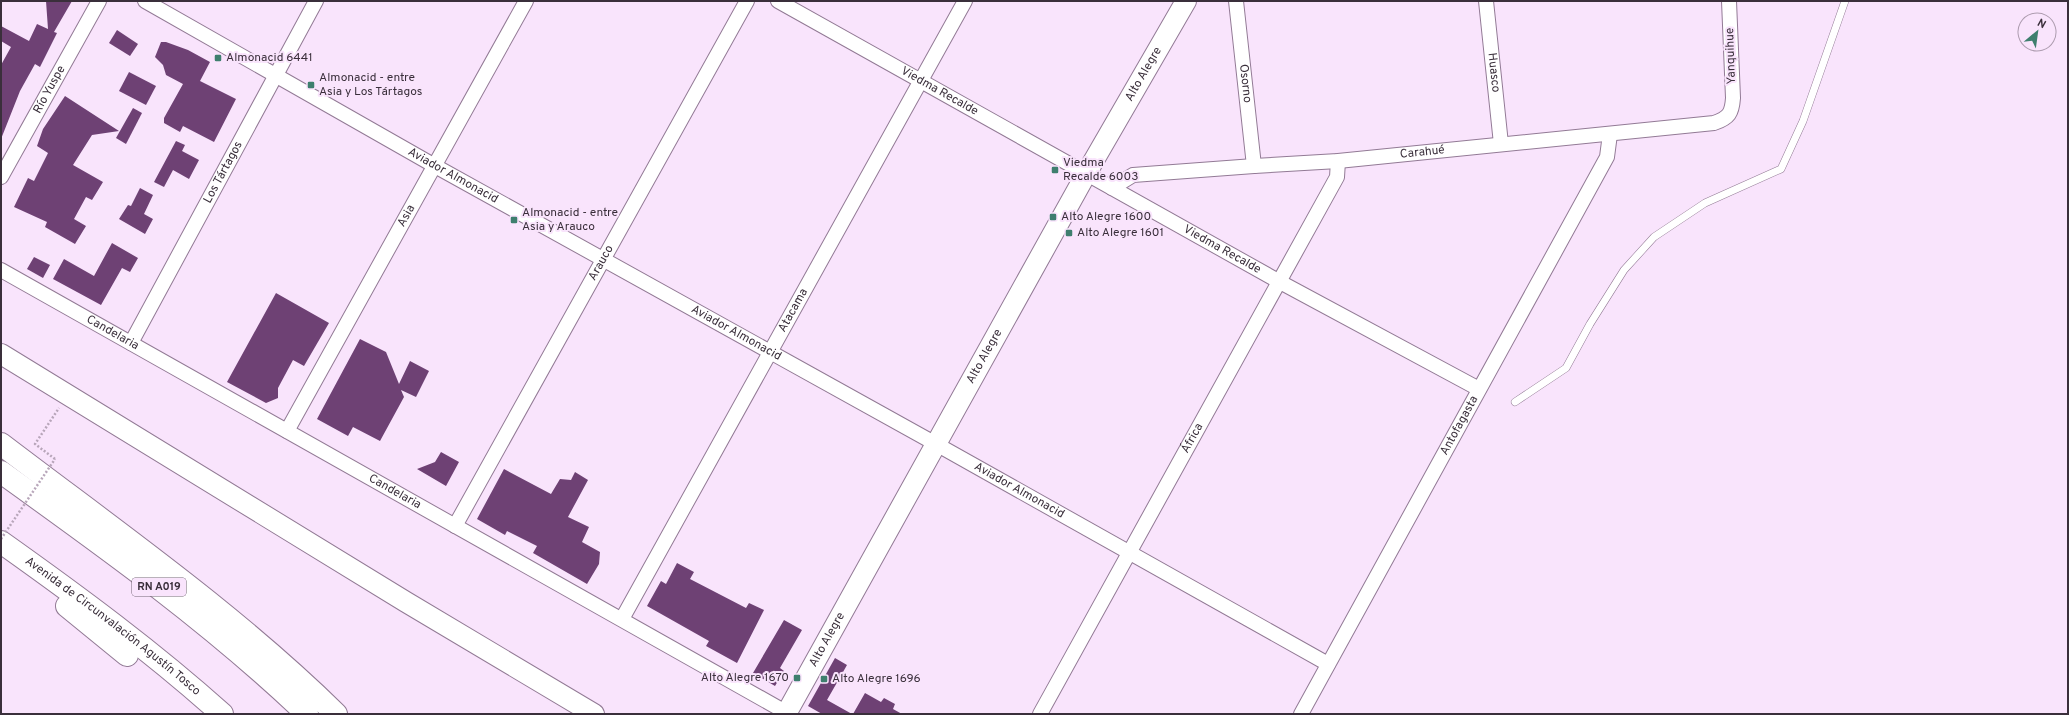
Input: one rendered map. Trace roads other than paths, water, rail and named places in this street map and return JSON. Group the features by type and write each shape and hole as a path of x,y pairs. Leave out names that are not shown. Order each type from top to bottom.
{"highway":[{"path":"1,444 149,554 208,601 273,655 336,714"},
{"name":"RN A019","path":"1,472 138,571 176,601 258,669 307,714"},
{"name":"Avenida de Circunvalación Agustín Tosco","path":"1,542 169,668 222,714"},
{"path":"1,549 92,628 159,679 200,714"}],"main road":[{"name":"Alto Alegre","path":"787,714 1086,174 1186,1"},
{"path":"1,354 67,396 594,714"}],"street":[{"name":"Río Yuspe","path":"1,178 99,1"},
{"name":"Aviador Almonacid","path":"145,1 435,166 936,444 1328,664"},
{"name":"Los Tártagos","path":"131,343 316,1"},
{"name":"Asia","path":"287,431 526,1"},
{"name":"Arauco","path":"455,526 747,1"},
{"name":"Viedma Recalde","path":"778,1 1280,282 1479,389"},
{"name":"Atacama","path":"622,619 965,1"},
{"name":"Osorno","path":"1236,1 1254,166"},
{"name":"Huasco","path":"1486,1 1501,144"},
{"name":"Yanquihue","path":"1730,1 1733,98 1732,112"},
{"name":"Carahué","path":"1112,188 1133,175 1338,161 1610,134 1714,123 1726,119 1732,112"},
{"name":"Antofagasta","path":"1301,714 1607,157 1610,134"},
{"name":"África","path":"1040,714 1337,177 1338,161"},
{"name":"Candelaria","path":"1,270 622,619 787,714"}],"lane":[{"path":"1515,402 1566,368 1590,324 1624,270 1654,237 1705,203 1781,168 1803,121 1845,1"}],"place":[{"name":"Almonacid 6441","path":"218,58"},
{"name":"Almonacid - entre Asia y Los Tártagos","path":"311,85"},
{"name":"Viedma Recalde 6003","path":"1055,170"},
{"name":"Alto Alegre 1600","path":"1053,217"},
{"name":"Almonacid - entre Asia y Arauco","path":"514,220"},
{"name":"Alto Alegre 1601","path":"1069,233"},
{"name":"Alto Alegre 1670","path":"797,678"},
{"name":"Alto Alegre 1696","path":"824,679"}]}
